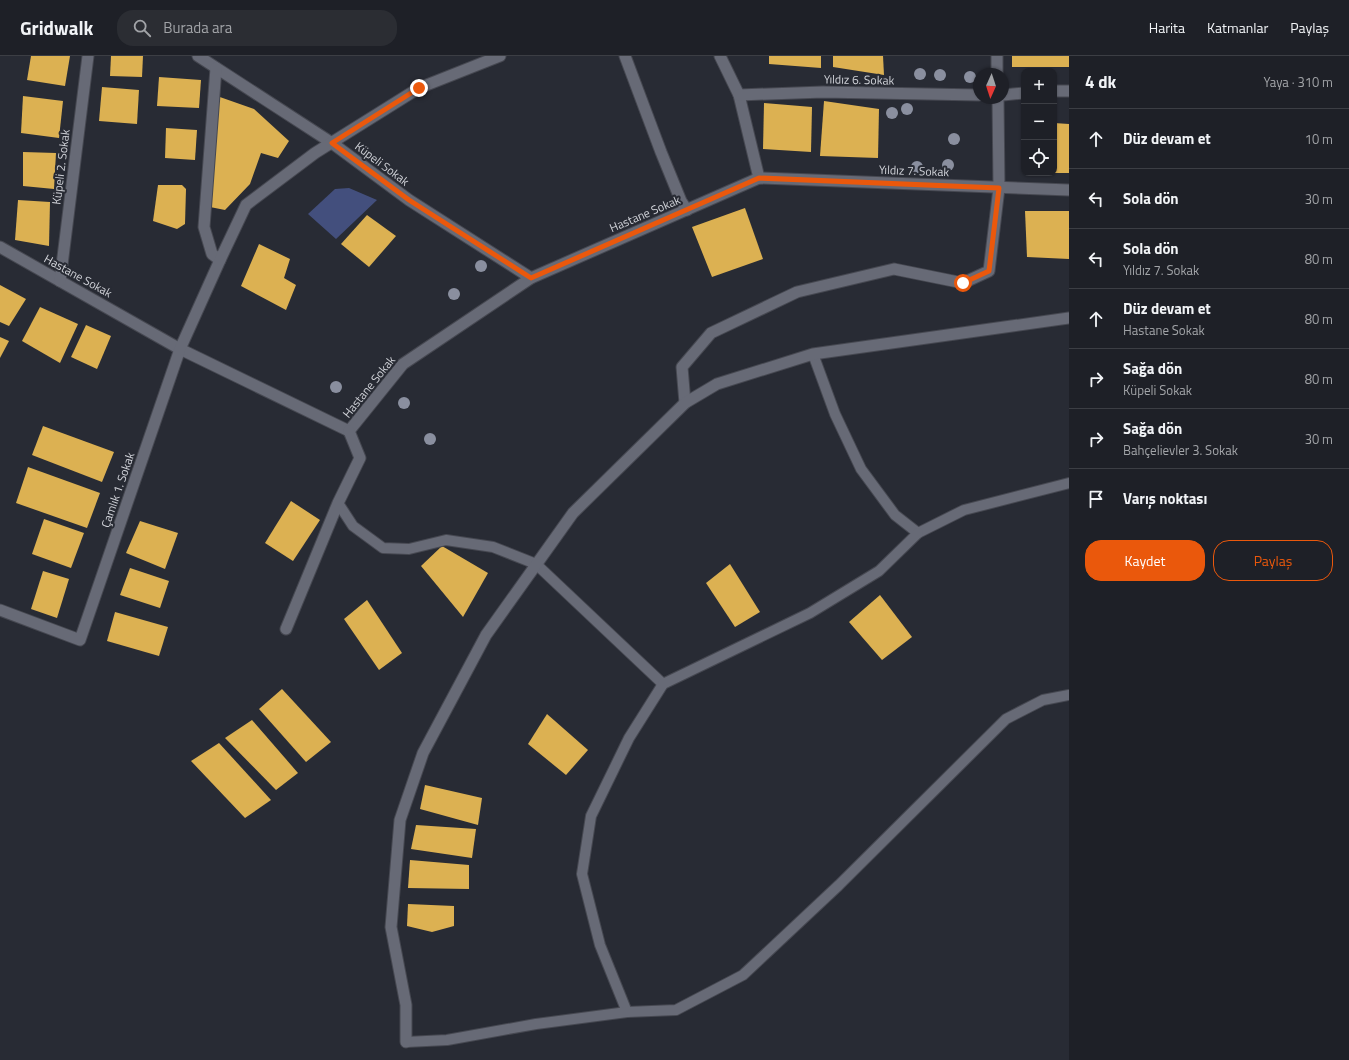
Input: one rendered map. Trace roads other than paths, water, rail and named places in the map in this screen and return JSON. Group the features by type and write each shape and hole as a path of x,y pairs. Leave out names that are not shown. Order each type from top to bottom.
{"street":[{"name":"Küpeli 2. Sokak","path":"60,281 88,56"},
{"name":"Küpeli Sokak","path":"198,56 332,143 409,200 531,278"},
{"name":"Çamlık 1. Sokak","path":"0,610 80,640 180,349 246,205 315,154 419,88 500,56"},
{"path":"625,56 661,152 681,201 687,210"},
{"path":"720,56 739,95 759,178"},
{"path":"997,56 997,68"},
{"path":"216,68 204,227 212,254 220,260"},
{"path":"1057,90 1069,91"},
{"name":"Yıldız 6. Sokak","path":"739,95 823,92 973,95"},
{"path":"1009,94 1021,93"},
{"path":"685,403 682,367 711,333 797,292 894,269 963,283 989,271 999,188 998,104"},
{"name":"Hastane Sokak","path":"0,247 180,349 349,432 403,364 531,278 759,178"},
{"name":"Yıldız 7. Sokak","path":"759,178 1069,190"},
{"path":"406,1042 406,1005 391,927 400,820 423,752 486,635 573,513 685,403 717,384 813,354 1069,318"},
{"path":"286,628 338,503 360,458 349,432"}],"lane":[{"path":"813,354 835,414 861,469 895,515 918,533"},
{"path":"627,1012 600,945 582,874 590,816 629,738 663,684 810,613 879,571 918,533 964,510 1069,483"},
{"path":"338,503 353,526 383,548 409,549 446,540 493,547 536,564 663,684"},
{"path":"406,1042 447,1040 536,1024 627,1012 676,1010 743,975 839,886 1006,719 1043,700 1069,695"}]}
